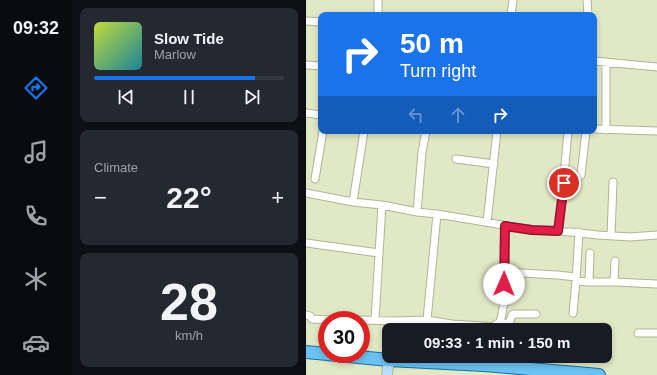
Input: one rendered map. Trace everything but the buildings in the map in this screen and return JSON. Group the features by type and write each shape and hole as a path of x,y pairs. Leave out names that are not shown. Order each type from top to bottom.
{"main road":[{"path":"306,352 382,359"},
{"path":"508,363 599,375"}],"street":[{"path":"378,0 378,12"},
{"path":"511,12 513,0"},
{"path":"587,0 588,12"},
{"path":"306,21 318,22"},
{"path":"597,61 657,67"},
{"path":"606,62 606,130"},
{"path":"306,65 318,66"},
{"path":"306,114 318,115"},
{"path":"597,129 657,130"},
{"path":"315,179 322,134"},
{"path":"353,202 364,134"},
{"path":"417,212 422,152 425,134"},
{"path":"487,222 497,134"},
{"path":"558,231 564,183 568,134"},
{"path":"581,175 586,134"},
{"path":"456,160 494,164"},
{"path":"611,236 613,182"},
{"path":"306,193 353,202 382,205 532,230 579,232 630,237 657,235"},
{"path":"375,320 382,205"},
{"path":"429,321 436,214"},
{"path":"505,226 505,272 503,308 500,322 508,324 512,315 514,314 536,314"},
{"path":"573,312 579,232"},
{"path":"306,243 380,253"},
{"path":"589,282 590,253"},
{"path":"614,282 615,261"},
{"path":"505,272 557,274 589,282 657,284"},
{"path":"306,315 310,316 312,319 318,319"},
{"path":"370,320 429,321 450,323"},
{"path":"638,333 657,333"},
{"path":"387,375 389,363"}],"route":[{"path":"504,284 505,226 532,230 558,231 564,183"}]}
